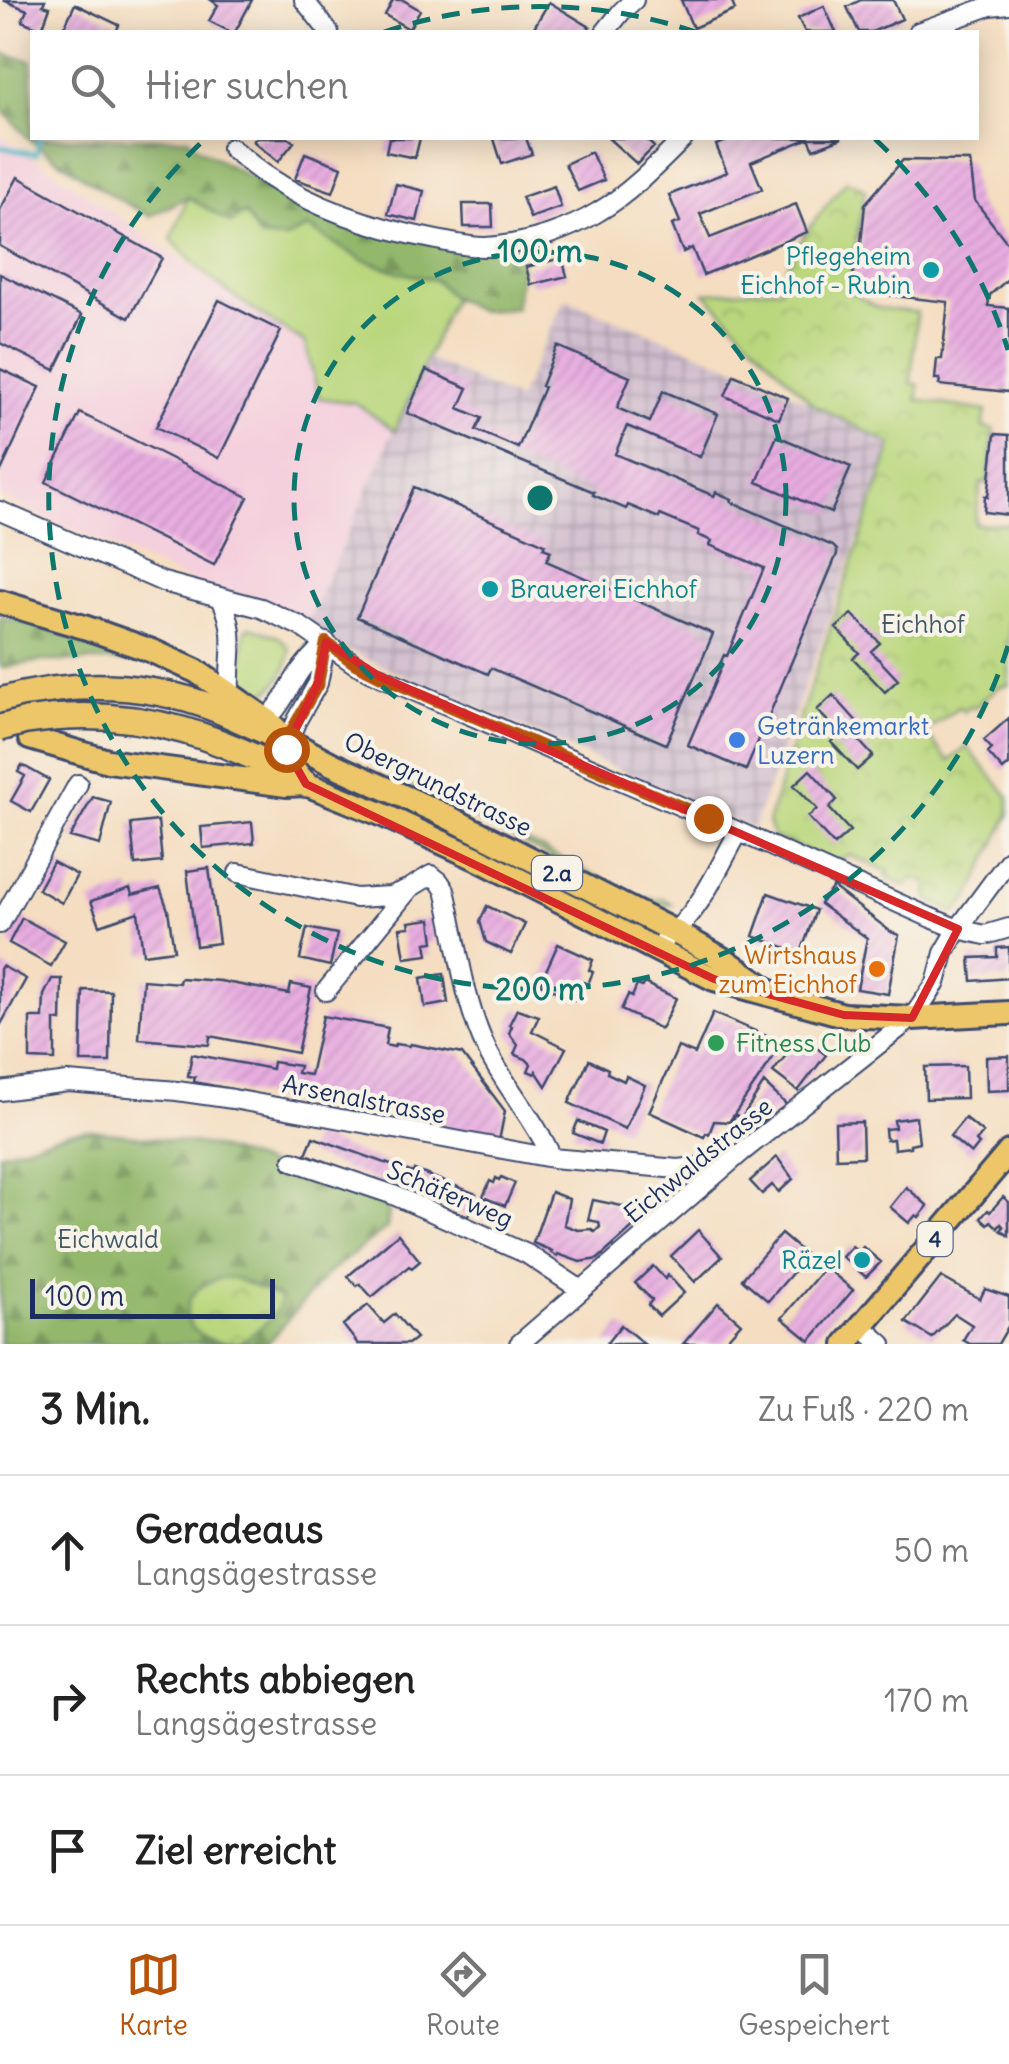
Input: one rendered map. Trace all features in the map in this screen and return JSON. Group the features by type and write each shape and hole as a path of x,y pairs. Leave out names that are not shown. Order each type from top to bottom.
{"highway":[{"path":"0,700 83,686 141,689 259,723 288,740"},
{"path":"0,728 51,718 116,716 174,727 221,742 306,784"}],"main road":[{"path":"0,602 152,651 230,693 259,723"},
{"name":"2.a","path":"30,738 122,763 286,785 306,784"},
{"path":"288,740 290,764 306,784"},
{"name":"Obergrundstrasse","path":"288,740 675,932 774,994"},
{"name":"Obergrundstrasse","path":"306,784 480,860 714,979 844,1015 912,1018 1009,1013"},
{"name":"4","path":"854,1335 1009,1152"}],"street":[{"path":"304,0 327,30"},
{"path":"607,30 634,0"},
{"path":"924,30 990,6 1009,4"},
{"path":"232,148 268,176 320,205 421,237 464,246 495,247 548,235 599,212 682,140"},
{"path":"0,511 175,586 262,608 300,626 379,676 958,929 985,934 1009,928"},
{"path":"221,598 232,631 230,693"},
{"path":"259,723 326,642"},
{"path":"288,740 318,684 326,642"},
{"path":"0,924 78,784"},
{"path":"646,943 663,940 675,932 706,890 738,833"},
{"name":"Eichwaldstrasse","path":"519,1344 714,1176 912,1018 936,983 944,953 958,929 1009,860"},
{"path":"238,873 356,898 390,896 431,876 439,881 445,890 469,1001 486,1048 552,1158"},
{"path":"326,991 410,888"},
{"name":"Arsenalstrasse","path":"0,1091 68,1082 178,1091 552,1158 678,1169 707,1166 714,1176"},
{"name":"Schäferweg","path":"293,1161 391,1194 528,1254 581,1290"},
{"path":"854,1335 882,1344"}],"highlighted area":[{"path":"326,642 379,676 958,929 912,1018 844,1015 714,979 306,784 286,749 318,683"}],"shaded area":[{"path":"0,134 305,343 319,398 356,403 395,431 304,631 0,497"},
{"name":"Brauerei Eichhof","path":"565,299 757,376 892,444 753,829 304,631 426,358 518,400"}],"green space":[{"path":"0,53 30,60 30,140 0,107"},
{"path":"190,140 199,149 302,206 360,226 516,245 521,269 515,308 480,311 453,298 435,280 361,259 308,228 284,239 259,237 245,213 231,223 188,197 150,216 109,194 31,141"},
{"name":"Eichhof","path":"846,181 865,189 848,291 878,308 917,312 911,383 919,385 917,400 986,411 983,428 994,429 988,483 981,483 975,524 1009,524 1009,685 998,687 974,708 964,712 959,707 925,732 949,761 967,747 1009,797 1009,815 969,898 956,913 928,900 927,882 913,879 906,886 887,878 889,872 849,855 835,863 774,838 768,823 892,445 813,404 705,293 780,288 798,245"},
{"path":"188,197 231,223 245,213 284,239 308,228 361,259 435,280 453,298 395,431 356,403 319,398 305,343 217,284 185,255 171,239"},
{"path":"0,617 34,624 130,661 41,661 0,668"},
{"path":"250,627 279,637 290,649 282,675 263,694 247,681 242,667 246,630"},
{"path":"405,776 473,815 639,897 665,899 672,904 649,907 401,782"},
{"name":"Eichwald","path":"91,1130 211,1146 382,1198 389,1211 387,1228 327,1274 267,1344 0,1344 0,1153 70,1132"},
{"path":"220,1278 234,1278 282,1298 270,1319 238,1343 208,1338 188,1321 191,1296"}],"building":[{"path":"3,0 45,0 43,5 50,7 42,29 22,21 27,10"},
{"path":"211,0 252,0 236,30 209,21 218,5"},
{"path":"393,0 403,0 420,10 409,29 385,15"},
{"path":"681,0 731,0 735,10 693,28"},
{"path":"861,0 893,0 902,19 877,30 858,30 847,7"},
{"path":"549,2 590,27 588,30 533,29"},
{"path":"75,4 119,25 117,30 63,30"},
{"path":"824,6 835,30 804,30 798,18"},
{"path":"291,140 294,142 278,162 253,141"},
{"path":"389,140 420,140 415,158 386,152"},
{"path":"494,140 527,140 532,154 502,164"},
{"path":"610,140 647,140 654,147 637,164"},
{"path":"730,140 804,140 751,162 762,189 700,214 710,238 796,204 807,232 703,275 692,248 683,252 672,225 680,222 669,195 727,172 716,145"},
{"path":"810,140 837,140 814,149"},
{"path":"591,152 604,180 578,191 565,164"},
{"path":"305,153 342,167 333,192 295,179"},
{"name":"Pflegeheim Eichhof - Rubin","path":"903,160 970,161 975,201 1009,245 1009,278 990,295 988,306 1009,308 1009,392 939,385 940,379 935,379 937,359 942,359 948,302 858,292 859,284 852,284 855,262 859,262 865,204"},
{"path":"18,177 162,258 129,318 0,246 0,210"},
{"path":"396,184 424,191 417,221 388,214"},
{"path":"554,186 561,207 530,218 522,197"},
{"path":"463,204 492,204 493,227 464,227"},
{"path":"562,258 567,276 531,285 526,267"},
{"path":"0,274 82,315 55,370 0,343"},
{"path":"219,300 281,331 219,458 156,427"},
{"path":"557,346 630,377 617,408 650,422 663,391 718,414 700,457 627,426 615,454 714,496 716,492 837,550 746,770 688,745 764,568 710,545 712,541 698,535 699,531 628,505 626,509 407,413 426,370 468,388 459,408 482,418 476,430 518,448"},
{"path":"0,369 40,387 0,473"},
{"path":"734,375 788,398 779,419 725,396"},
{"path":"80,413 248,497 214,565 46,482"},
{"path":"995,434 1009,435 1009,515 984,512"},
{"path":"777,436 851,467 831,513 757,482"},
{"name":"Brauerei Eichhof","path":"414,487 545,544 543,548 551,551 546,561 713,634 666,744 491,668 488,674 357,617"},
{"path":"852,614 880,643 871,651 898,680 885,692 853,658 859,653 836,628"},
{"path":"833,695 860,725 852,733 873,756 857,770 831,742 840,734 817,710"},
{"path":"1009,718 1009,765 1003,770 988,753 992,749 984,740"},
{"path":"22,765 49,780 31,812 11,801 25,776 18,772"},
{"path":"810,770 837,800 829,808 850,831 834,845 808,817 817,809 794,785"},
{"path":"93,797 111,802 100,845 70,837"},
{"path":"158,821 162,862 135,865 131,824"},
{"path":"252,822 254,843 203,848 201,827"},
{"path":"53,862 77,875 62,903 38,889"},
{"path":"209,868 219,943 196,946 187,871"},
{"path":"833,887 899,935 888,994 857,989 867,938 820,904"},
{"path":"130,888 132,895 160,888 174,950 143,954 138,912 100,925 91,901"},
{"path":"768,893 816,910 801,953 753,936"},
{"path":"487,906 525,924 511,954 486,942 480,921"},
{"path":"22,918 65,941 51,966 9,943"},
{"path":"431,919 434,942 426,943 428,955 405,958 400,928 410,927 409,922"},
{"path":"307,928 337,934 330,966 300,959"},
{"path":"558,944 593,960 588,984 583,982 575,1000 540,984"},
{"path":"1009,947 1009,978 972,981 970,958 997,957 997,948"},
{"path":"2,966 26,979 0,1026 0,969"},
{"path":"444,974 448,1003 425,1007 421,978"},
{"path":"180,978 289,994 291,984 311,988 297,1053 210,1036 209,1045 139,1039 143,980 179,983"},
{"path":"52,979 62,979 61,1021 55,1020 55,1060 30,1059 30,1018 43,1018 44,995"},
{"path":"644,983 676,998 661,1029 621,1010 628,995 632,997 637,985 642,987"},
{"path":"83,990 111,991 110,1062 81,1062"},
{"path":"517,1009 539,1016 532,1031 566,1048 546,1086 536,1071 528,1071 531,1064 526,1059 514,1054 518,1045 509,1033 509,1025"},
{"path":"713,1013 783,1043 729,1122 714,1121 704,1137 649,1112 678,1047 695,1054"},
{"path":"323,1016 388,1028 385,1045 410,1044 462,1054 505,1111 499,1141 437,1129 438,1120 382,1109 381,1117 194,1082 195,1077 188,1076 192,1054 272,1069 273,1062 299,1066 297,1073 310,1075"},
{"path":"801,1036 826,1055 798,1091 773,1072"},
{"path":"1009,1056 1009,1090 987,1091 986,1057"},
{"path":"589,1060 624,1081 626,1076 645,1085 625,1129 569,1103"},
{"path":"965,1066 966,1098 926,1099 925,1067"},
{"path":"764,1083 787,1105 737,1139 732,1122 736,1115 741,1119"},
{"path":"916,1117 919,1142 894,1149 893,1139 886,1140 885,1129 895,1128 894,1120"},
{"path":"965,1118 983,1133 971,1154 950,1136"},
{"path":"578,1121 604,1132 600,1144 573,1133"},
{"path":"862,1122 863,1157 836,1158 835,1123"},
{"path":"313,1137 476,1194 468,1216 306,1154"},
{"path":"777,1157 793,1179 779,1192 772,1185 762,1194 750,1181"},
{"path":"501,1177 515,1183 505,1206 483,1197 490,1181 494,1183"},
{"path":"906,1187 928,1206 909,1223 890,1207"},
{"path":"551,1192 569,1199 564,1225 595,1232 599,1222 588,1220 593,1200 632,1208 636,1225 598,1259 580,1262 557,1256 533,1243"},
{"path":"1003,1197 1009,1202 1009,1236 1001,1230 1001,1224 998,1228 981,1218"},
{"path":"698,1230 722,1257 695,1282 671,1256"},
{"path":"398,1234 420,1261 372,1297 348,1276"},
{"path":"781,1234 807,1256 768,1301 742,1279"},
{"name":"Räzel","path":"852,1246 859,1252 863,1247 881,1262 866,1277 842,1257"},
{"path":"653,1266 665,1279 668,1275 684,1293 659,1316 648,1305 652,1300 635,1283"},
{"path":"825,1267 853,1290 810,1341 782,1318"},
{"path":"941,1277 980,1299 985,1289 1009,1297 1009,1325 998,1344 970,1344 963,1340 972,1325 955,1314 932,1338 906,1322"},
{"path":"718,1303 741,1323 722,1344 683,1344"},
{"path":"368,1305 384,1323 395,1314 416,1338 408,1344 358,1344 343,1325"},
{"path":"621,1325 644,1344 606,1344"}],"waterway":[{"path":"0,147 36,154 40,140"}],"place":[{"name":"Pflegeheim Eichhof - Rubin","path":"931,270"},
{"name":"Brauerei Eichhof","path":"490,589"},
{"name":"Getränkemarkt Luzern","path":"737,740"},
{"name":"Wirtshaus zum Eichhof","path":"877,969"},
{"name":"Fitness Club","path":"716,1043"},
{"name":"Räzel","path":"862,1260"}],"route":[{"path":"286,749 318,684 326,642 379,676 708,818"}]}
